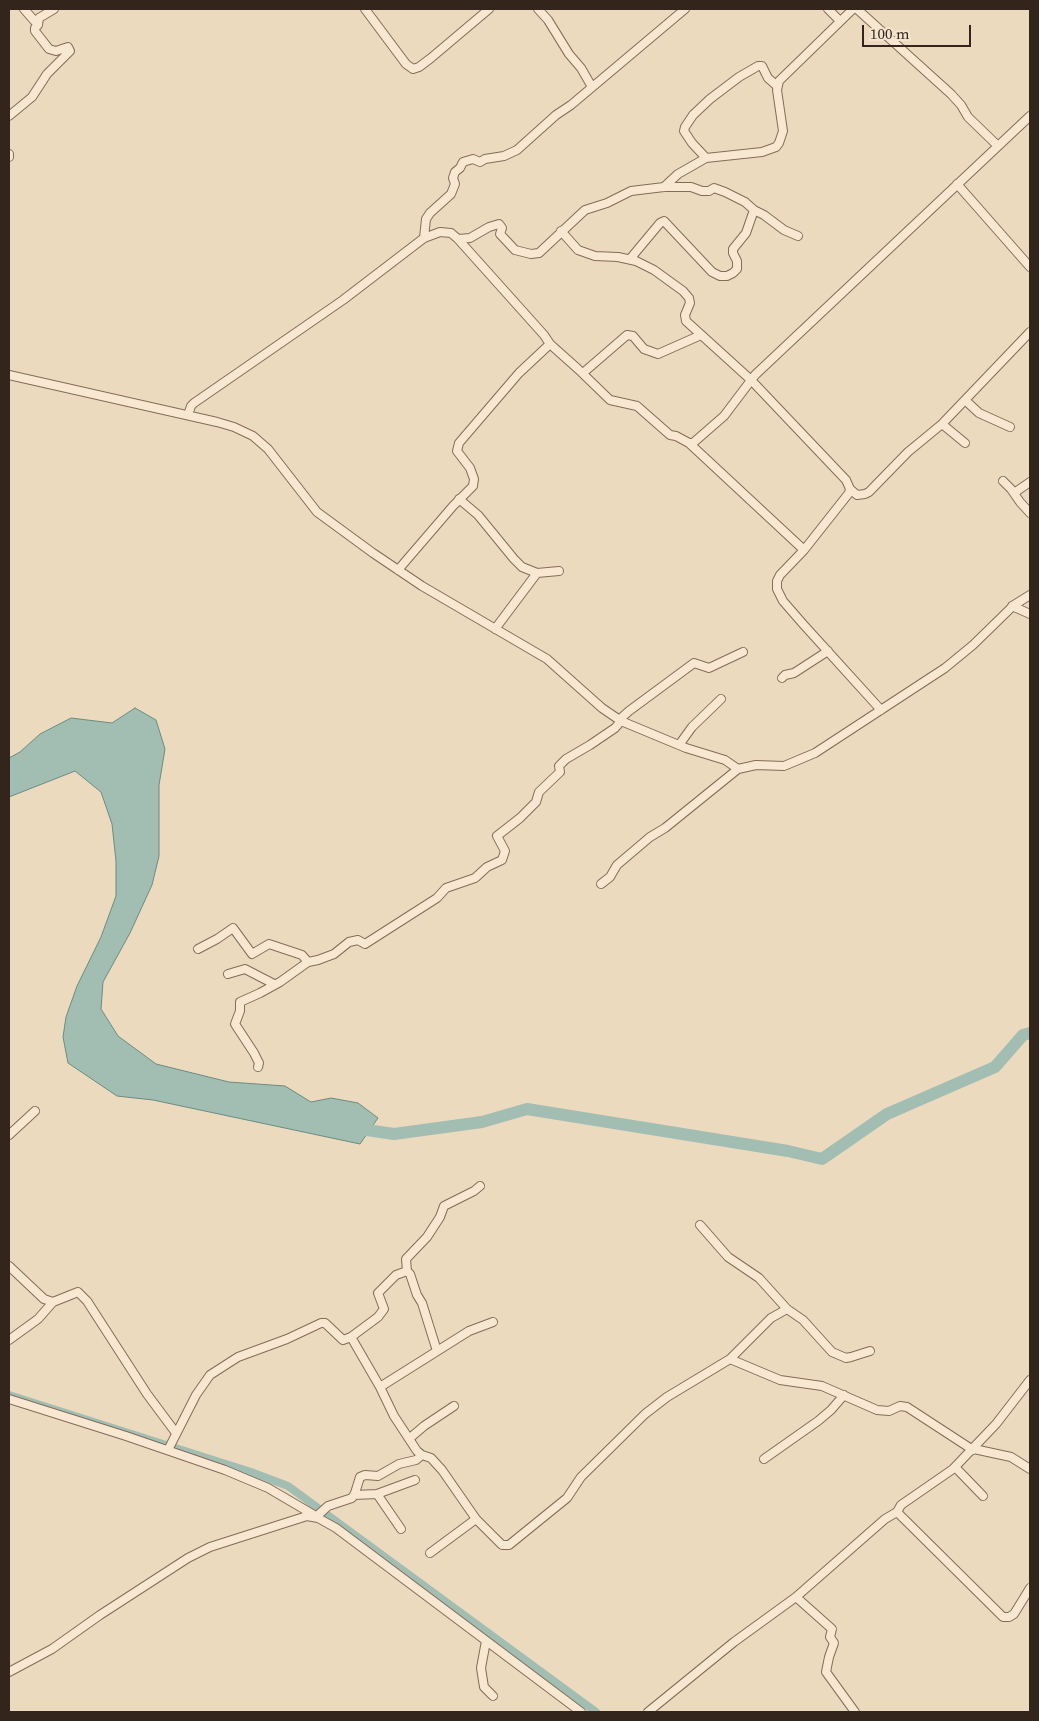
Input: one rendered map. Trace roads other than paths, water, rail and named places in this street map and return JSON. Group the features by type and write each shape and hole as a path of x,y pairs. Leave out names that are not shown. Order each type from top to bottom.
{"street":[{"path":"24,9 38,25"},
{"path":"9,116 32,97 47,74 70,51 68,47 56,51 50,49 35,31 39,18 54,9"},
{"path":"365,9 406,64 413,70 419,68 489,9"},
{"path":"538,9 548,20 569,54 582,68 592,87"},
{"path":"424,238 426,219 451,194 456,184 453,178 454,172 460,168 463,162 473,159 480,162 485,159 497,158 511,153 526,143 556,114 571,105 685,9"},
{"path":"828,9 840,21"},
{"path":"664,187 678,174 706,158 762,152 776,147 783,131 777,86 782,77 853,9"},
{"path":"858,9 951,94 961,105 968,117 998,146"},
{"path":"706,158 692,144 684,131 693,115 710,98 758,66 762,66 768,78 777,86"},
{"path":"689,443 698,440 724,416 751,380 1030,116"},
{"path":"957,184 1030,267"},
{"path":"458,239 470,238 489,227 499,224 502,228 500,234 515,250 535,254 542,252 560,232 585,210 606,203 631,191 664,187 691,187 709,191 714,188 745,202 784,230 798,236"},
{"path":"630,260 660,223 664,221 712,272 720,276 728,276 737,269 737,261 733,249 746,233 754,210"},
{"path":"189,412 343,300 424,238 434,232 451,233 544,335 550,344 610,400 641,408 666,432 689,443 804,550"},
{"path":"560,232 573,246 584,252 594,256 630,260 654,270 686,294 690,303 684,318 751,380 843,477 850,489 857,495 869,492 908,452 942,424 1030,332"},
{"path":"583,373 626,335 632,336 644,349 658,354 701,335"},
{"path":"400,567 459,499 473,486 474,479 470,468 458,451 459,443 519,373 550,344"},
{"path":"9,375 189,412 234,427 259,440 308,502 339,530 552,663 588,696 622,718 724,760 738,769"},
{"path":"965,400 979,413 1010,427"},
{"path":"942,424 965,443"},
{"path":"1002,481 1030,513"},
{"path":"1014,493 1030,482"},
{"path":"850,489 849,493 804,550 780,575 777,589 783,601 879,707"},
{"path":"459,499 484,522 518,564 537,573 559,571"},
{"path":"497,627 537,573"},
{"path":"601,884 610,877 617,866 650,837 665,828 738,769 756,765 784,766 815,753 879,707 955,660 1012,606 1030,595"},
{"path":"1012,606 1030,614"},
{"path":"782,678 794,673 828,651"},
{"path":"258,1068 259,1063 236,1024 240,1011 240,1002 260,993 296,972 308,962 334,954 349,942 358,940 365,944 437,898 446,888 475,878 487,867 502,860 505,850 497,836 520,818 536,802 539,792 560,772 559,766 566,759 615,728 622,718 694,663 707,668 744,652"},
{"path":"681,742 721,700"},
{"path":"198,949 233,928 252,954 269,944 302,955 308,962"},
{"path":"228,974 245,969 274,984"},
{"path":"9,1135 35,1111"},
{"path":"437,1351 422,1303 407,1271 406,1259 427,1236 440,1217 444,1206 480,1186"},
{"path":"700,1225 728,1257 759,1278 787,1309 803,1320 835,1354 846,1358 870,1351"},
{"path":"9,1266 44,1299 53,1302"},
{"path":"169,1449 196,1396 208,1378 224,1365 238,1357 288,1339 322,1323 327,1324 343,1340 351,1337 374,1320 384,1308 378,1293 396,1275 407,1271"},
{"path":"9,1340 38,1319 53,1302 78,1292 87,1301 175,1435"},
{"path":"351,1337 380,1387 394,1416 417,1451 431,1458 442,1470 476,1519 502,1544 509,1546 567,1498 580,1477 645,1414 667,1397 730,1359 771,1318 787,1309"},
{"path":"380,1387 469,1331 493,1322"},
{"path":"730,1359 771,1377 790,1382 816,1384 884,1411 900,1406 907,1407 973,1450 1011,1457 1030,1470"},
{"path":"648,1712 734,1642 796,1597 851,1548 897,1512 901,1505 956,1467 996,1424 1030,1380"},
{"path":"764,1459 818,1421 844,1395"},
{"path":"9,1399 169,1449 253,1481 319,1514 580,1712"},
{"path":"410,1438 454,1406"},
{"path":"354,1496 360,1477 365,1475 378,1476 399,1464 416,1460 422,1454"},
{"path":"956,1467 983,1496"},
{"path":"9,1672 52,1649 100,1615 188,1558 210,1547 299,1517 319,1514 354,1496 377,1494 415,1480"},
{"path":"377,1494 401,1529"},
{"path":"897,1512 1003,1617 1009,1617 1014,1614 1030,1588"},
{"path":"430,1553 476,1519"},
{"path":"796,1597 832,1629 830,1637 834,1643 826,1672 855,1712"},
{"path":"486,1641 481,1668 484,1687 493,1696"}],"waterway":[{"path":"353,1128 394,1134 482,1122 527,1109 788,1151 822,1159 887,1114 995,1067 1023,1035 1030,1033"},
{"path":"9,1395 251,1472 288,1486 596,1712"}]}
